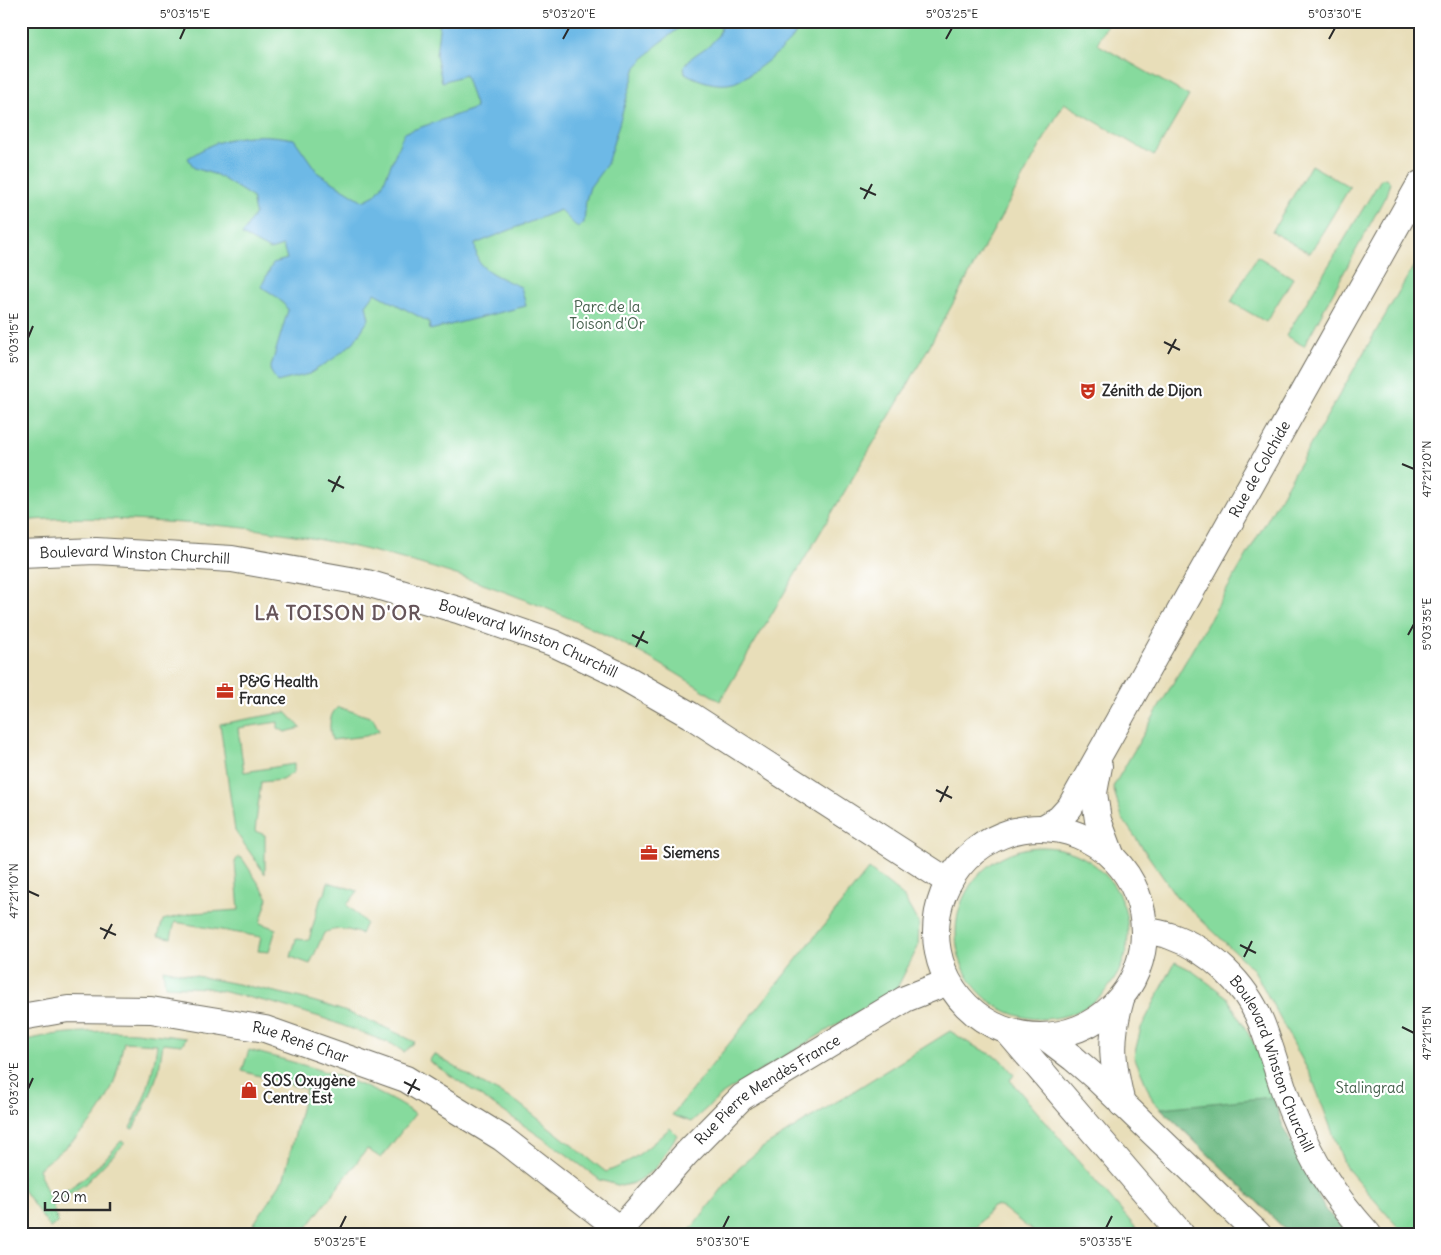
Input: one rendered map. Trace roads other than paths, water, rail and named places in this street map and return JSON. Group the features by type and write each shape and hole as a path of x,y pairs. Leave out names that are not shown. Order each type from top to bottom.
{"street":[{"name":"Rue de Colchide","path":"1045,827 1059,819 1070,807 1420,184"},
{"name":"Boulevard Winston Churchill","path":"21,554 96,551 232,559 367,583 458,610 553,643 622,676 690,715 949,882"},
{"name":"Rue de Colchide","path":"1101,753 1094,793 1098,820 1112,857"},
{"path":"1045,827 1067,831 1088,840 1112,857 1131,881 1142,910 1144,930 1142,952 1137,971 1121,998 1098,1020 1074,1030 1044,1036 1008,1032 984,1020 964,1003 948,982 937,949 937,914 949,882 969,856 995,838 1026,829 1045,827"},
{"name":"Boulevard Winston Churchill","path":"1144,930 1170,935 1195,947 1215,960 1247,995 1261,1021 1291,1111 1321,1175 1345,1209 1368,1234"},
{"name":"Rue Pierre Mendès France","path":"618,1232 685,1155 742,1097 906,999 948,982"},
{"path":"1121,998 1115,1022 1112,1049 1114,1070 1122,1104"},
{"name":"Rue René Char","path":"21,1018 68,1009 151,1010 265,1029 406,1079 502,1138 618,1232"},
{"path":"1008,1032 1180,1234"},
{"path":"1044,1036 1074,1058 1258,1234"}],"water":[{"path":"440,21 688,21 655,47 636,67 607,164 590,187 586,200 584,223 578,228 560,210 475,244 477,258 485,269 521,287 526,306 430,330 429,322 375,293 366,305 369,319 354,342 333,359 309,374 277,382 270,370 288,310 276,297 261,287 273,263 287,259 283,246 270,250 242,235 255,213 252,197 217,175 194,168 188,158 213,144 245,136 274,136 294,139 318,173 363,201 375,195 382,186 404,133 476,108 465,75 442,82 436,55"},
{"path":"722,21 798,21 798,27 794,36 783,48 739,81 727,84 714,84 685,73 684,67 688,61 711,43 720,30"}],"place":[{"name":"Zénith de Dijon","path":"1088,391"},
{"name":"P&G Health France","path":"225,691"},
{"name":"Siemens","path":"649,853"},
{"name":"SOS Oxygène Centre Est","path":"249,1090"}],"district":[{"name":"LA TOISON D'OR","path":"338,613"}],"park label":[{"name":"Parc de la Toison d'Or","path":"607,316"},
{"name":"Stalingrad","path":"1370,1088"}]}
